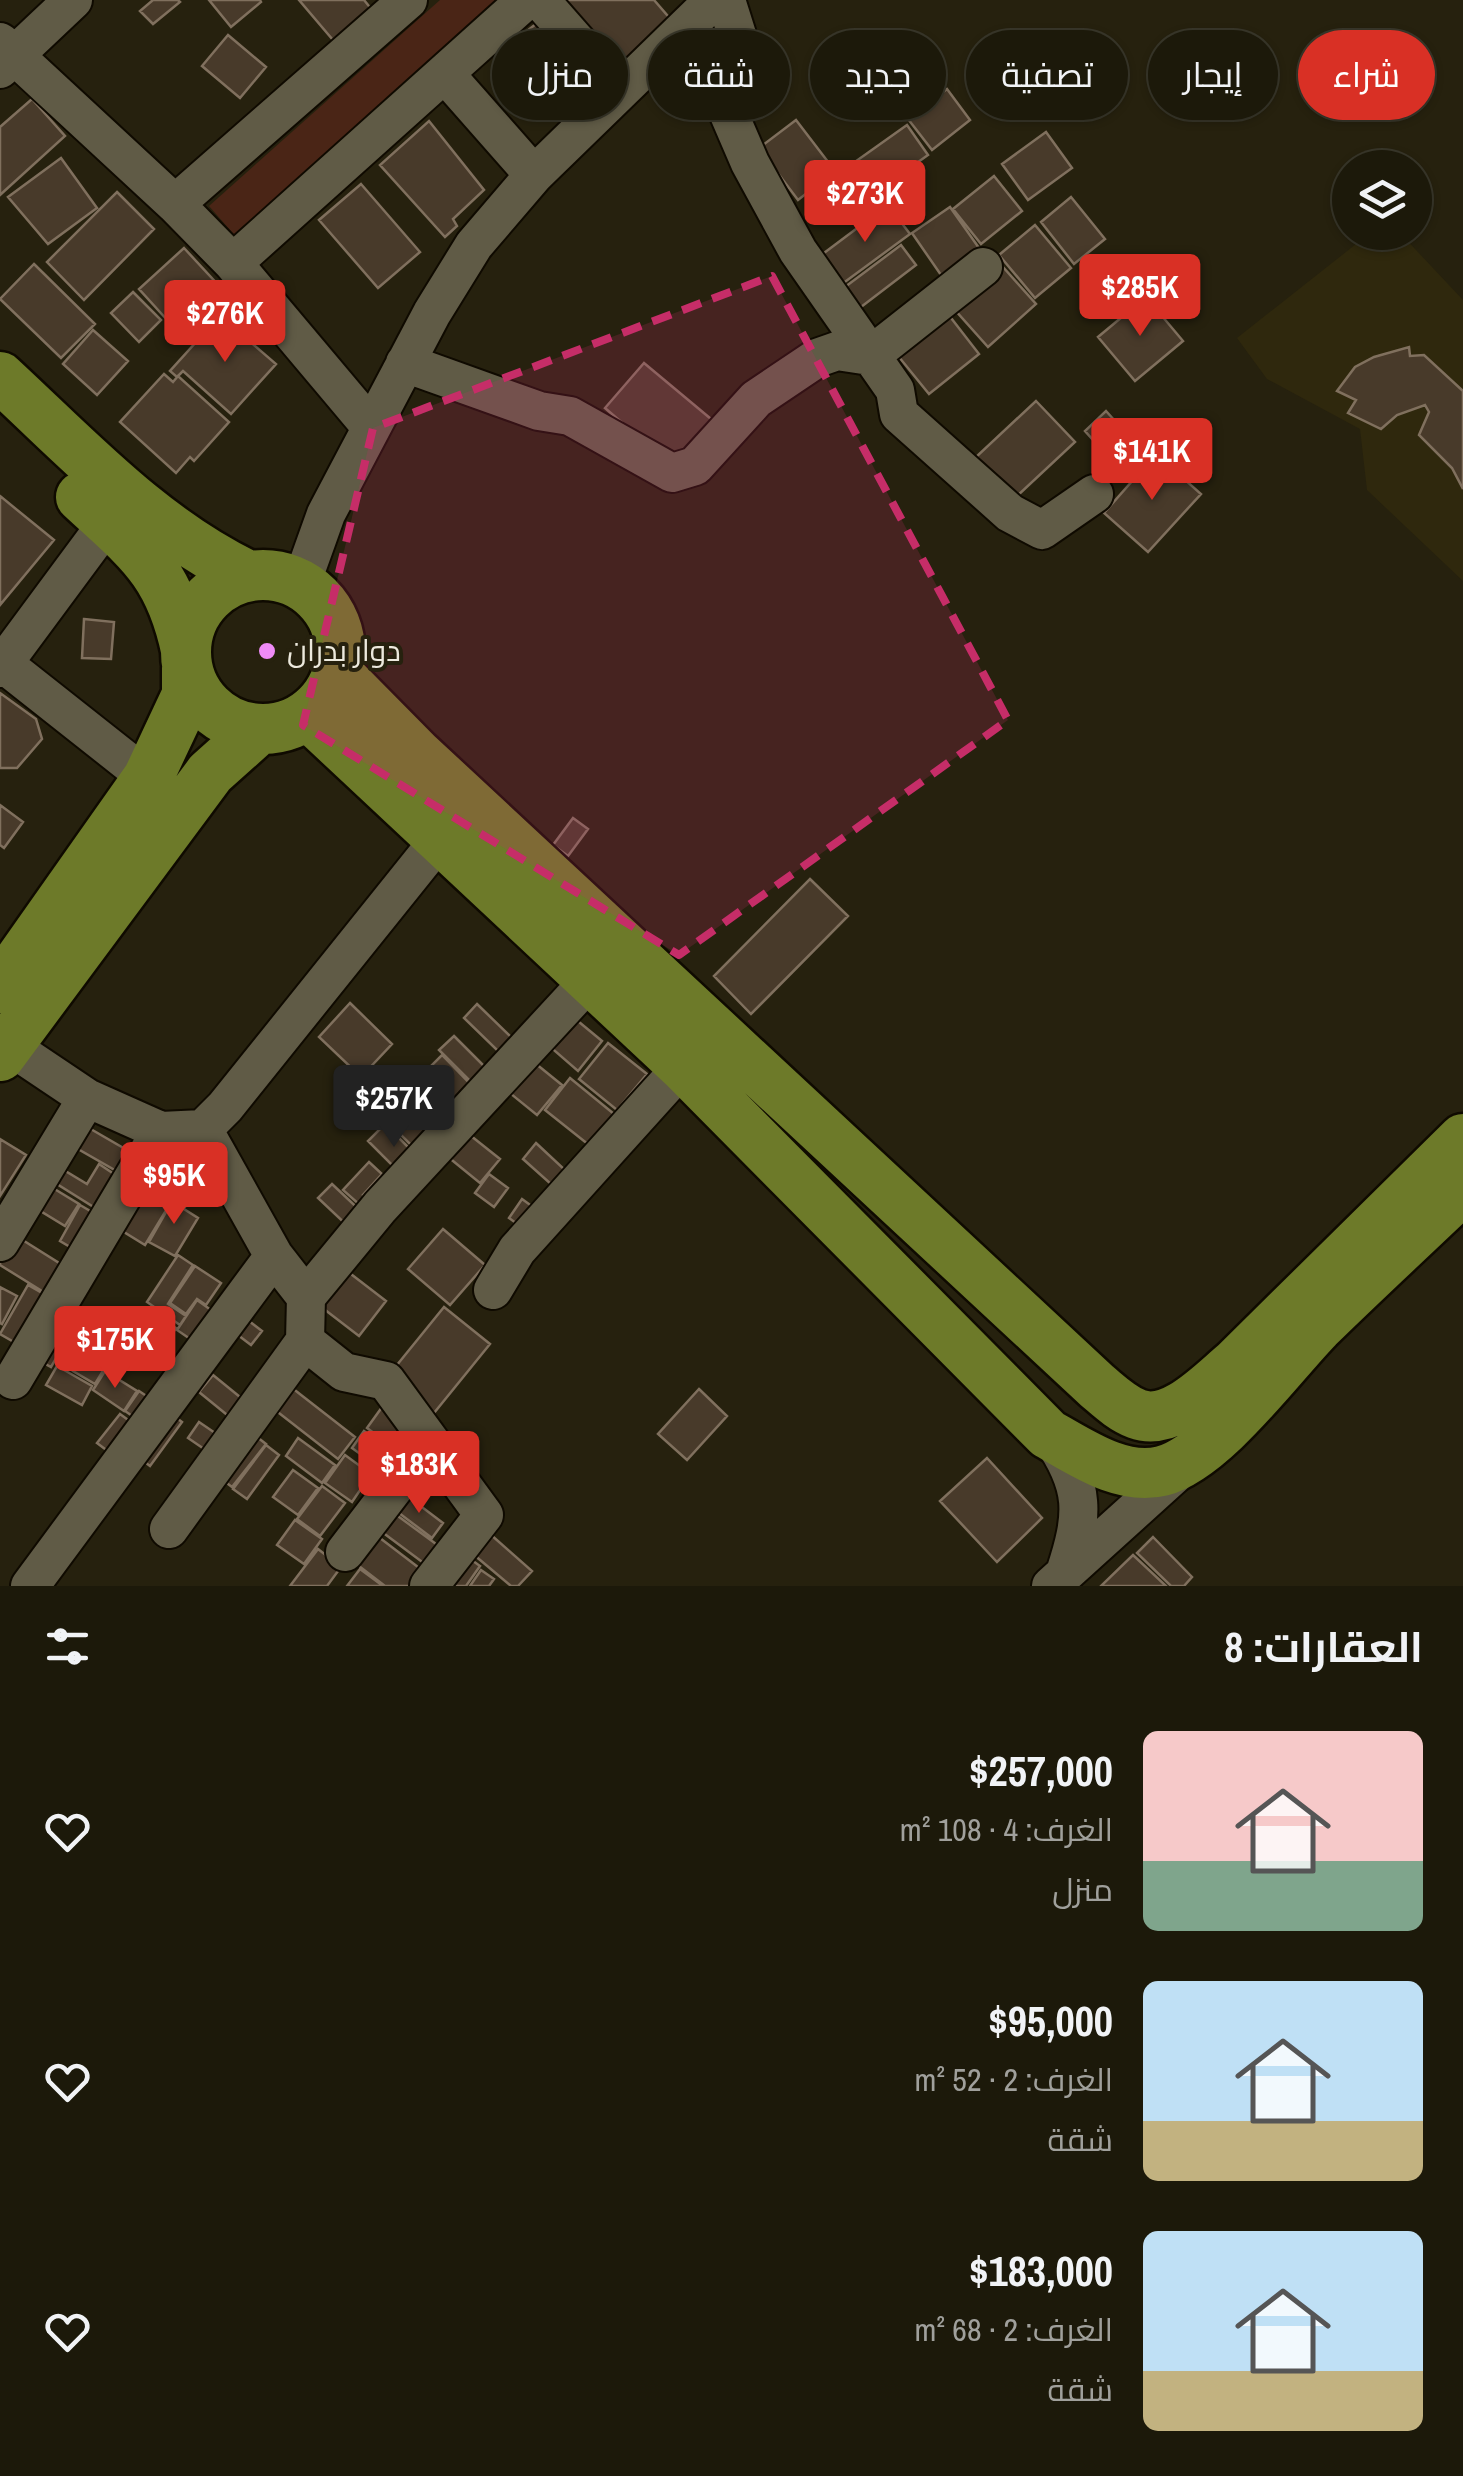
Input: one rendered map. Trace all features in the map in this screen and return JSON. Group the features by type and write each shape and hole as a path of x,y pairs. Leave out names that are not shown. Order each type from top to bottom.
{"main road":[{"path":"0,377 157,521 217,561 249,576"},
{"path":"0,423 154,566 180,624 187,659 204,704 220,717 238,726 272,730 308,715 326,697 338,674 341,648 335,622 321,601 300,584 276,576 249,576 221,589 198,610 190,629 187,659 186,695 148,778 0,988"},
{"path":"338,674 417,754 1096,1386 1141,1416 1168,1412 1205,1390 1463,1139"},
{"path":"308,715 683,1066 1048,1434 1104,1464 1132,1472 1160,1471 1191,1459 1320,1325 1463,1190"},
{"path":"4,1051 210,772 258,730"}],"street":[{"path":"73,0 4,56 175,204 233,263 371,427"},
{"path":"175,204 408,0"},
{"path":"233,263 526,0"},
{"path":"540,0 566,30"},
{"path":"628,83 714,0"},
{"path":"726,0 738,35 725,106 750,163 798,252 895,390 899,414 1010,512 1042,530 1094,494"},
{"path":"444,74 534,176"},
{"path":"300,584 326,514 405,363 474,245 534,176 591,120"},
{"path":"405,363 539,411 570,416 672,473 695,466 756,399 817,358 837,351 870,356 983,267"},
{"path":"108,522 1,664 148,778"},
{"path":"4,1051 86,1098 161,1131 203,1129 225,1107 440,839"},
{"path":"306,1297 380,1207 591,979"},
{"path":"493,1290 516,1250 683,1066"},
{"path":"0,1242 86,1098"},
{"path":"170,1530 306,1341 306,1297 274,1256 203,1129"},
{"path":"13,1380 161,1131"},
{"path":"30,1586 274,1256"},
{"path":"306,1341 344,1372 386,1382 484,1515 429,1586"},
{"path":"1048,1434 1068,1462 1076,1483 1078,1511 1075,1541 1058,1579"},
{"path":"345,1552 430,1441"},
{"path":"1058,1579 1191,1459"}],"highlighted area":[{"path":"772,276 1008,720 679,955 303,725 373,428"}],"shaded area":[{"path":"440,0 520,0 244,246 209,206"},
{"path":"1348,250 1416,250 1463,300 1463,581 1367,490 1360,429 1267,379 1237,338"}],"building":[{"path":"153,0 180,2 153,24 140,11"},
{"path":"209,0 260,0 261,2 231,27"},
{"path":"299,0 364,0 381,21 344,53"},
{"path":"565,0 654,0 673,22 664,30 648,30 648,45 628,63 628,30 592,30"},
{"path":"713,7 727,30 692,30"},
{"path":"541,20 549,30 528,30"},
{"path":"228,35 266,67 240,98 202,66"},
{"path":"946,90 966,120 970,120 932,150 909,120 946,120"},
{"path":"32,99 65,136 0,195 0,127"},
{"path":"796,120 835,171 798,200 759,148"},
{"path":"429,121 484,190 453,219 457,226 445,237 380,165"},
{"path":"907,125 928,155 835,221 814,191"},
{"path":"1046,132 1072,168 1028,200 1002,164"},
{"path":"61,158 97,208 48,244 8,197"},
{"path":"994,176 1022,211 981,244 953,209"},
{"path":"361,184 420,252 378,288 319,220"},
{"path":"117,192 154,229 84,300 47,262"},
{"path":"1071,197 1105,239 1074,264 1041,222"},
{"path":"888,205 910,234 842,284 820,256"},
{"path":"950,207 979,248 941,275 912,233"},
{"path":"1035,225 1071,268 1035,298 999,255"},
{"path":"901,245 916,265 861,307 845,287"},
{"path":"184,248 221,288 185,321 178,313 169,322 139,289"},
{"path":"995,258 1036,304 988,347 947,301"},
{"path":"34,264 95,324 61,358 0,299"},
{"path":"133,292 161,320 139,342 111,313"},
{"path":"1146,297 1183,341 1135,381 1098,337"},
{"path":"941,305 979,354 929,394 890,346"},
{"path":"217,319 223,324 226,321 276,364 231,414 183,371 177,377 170,371"},
{"path":"93,330 128,361 97,395 63,364"},
{"path":"1409,347 1410,356 1424,355 1463,391 1463,489 1452,468 1419,435 1429,412 1425,405 1397,415 1381,429 1348,413 1356,400 1337,391 1355,367"},
{"path":"644,363 711,419 671,465 605,408"},
{"path":"164,374 173,382 178,376 229,422 194,461 190,457 176,473 120,422"},
{"path":"1036,401 1075,442 1015,498 976,457"},
{"path":"1106,411 1142,451 1120,470 1085,431"},
{"path":"1156,454 1201,494 1148,552 1104,513"},
{"path":"0,496 54,540 0,605"},
{"path":"84,619 114,622 111,659 82,658"},
{"path":"0,693 36,719 42,739 17,768 0,768"},
{"path":"0,805 23,822 4,848 0,845"},
{"path":"573,818 588,829 568,856 553,845"},
{"path":"810,879 848,916 751,1014 714,976"},
{"path":"350,1003 392,1044 361,1077 319,1037"},
{"path":"477,1004 511,1037 498,1051 464,1018"},
{"path":"573,1017 602,1041 578,1071 548,1045"},
{"path":"454,1036 490,1072 475,1086 439,1050"},
{"path":"608,1043 647,1074 617,1110 579,1079"},
{"path":"442,1055 476,1090 457,1108 424,1073"},
{"path":"525,1055 562,1085 537,1115 500,1085"},
{"path":"570,1078 614,1114 589,1145 545,1110"},
{"path":"403,1106 437,1139 421,1155 388,1122"},
{"path":"82,1124 132,1153 120,1173 71,1145"},
{"path":"385,1124 420,1159 403,1176 368,1141"},
{"path":"461,1128 500,1159 480,1183 442,1152"},
{"path":"0,1139 26,1155 0,1196"},
{"path":"536,1143 565,1170 552,1185 523,1159"},
{"path":"369,1162 382,1174 363,1195 377,1207 370,1214 343,1190"},
{"path":"99,1164 120,1178 100,1211 49,1179 57,1166 87,1184"},
{"path":"489,1174 508,1188 494,1207 475,1193"},
{"path":"138,1178 173,1199 145,1245 111,1224"},
{"path":"43,1182 79,1204 65,1226 29,1204"},
{"path":"332,1184 367,1217 353,1231 318,1198"},
{"path":"177,1193 189,1200 184,1209 198,1218 175,1256 149,1242"},
{"path":"522,1199 533,1207 520,1226 509,1218"},
{"path":"80,1205 97,1215 77,1251 60,1241"},
{"path":"443,1229 485,1265 450,1305 408,1269"},
{"path":"13,1234 67,1268 50,1296 0,1265 0,1254"},
{"path":"178,1255 193,1265 168,1304 186,1316 180,1325 147,1302"},
{"path":"195,1266 221,1283 206,1305 197,1299 186,1314 170,1303"},
{"path":"347,1271 386,1301 359,1336 320,1306"},
{"path":"28,1285 49,1297 21,1346 0,1334"},
{"path":"0,1287 17,1296 2,1324 0,1323"},
{"path":"197,1300 218,1315 199,1345 177,1330"},
{"path":"444,1307 490,1344 434,1413 388,1376"},
{"path":"58,1310 78,1321 51,1367 31,1356"},
{"path":"148,1311 160,1318 139,1354 126,1347"},
{"path":"237,1312 262,1331 251,1345 226,1326"},
{"path":"162,1319 176,1328 154,1361 140,1353"},
{"path":"80,1321 95,1330 75,1363 60,1354"},
{"path":"96,1333 118,1346 95,1384 73,1371"},
{"path":"57,1366 92,1386 82,1405 46,1385"},
{"path":"105,1371 137,1391 124,1411 93,1390"},
{"path":"213,1375 251,1406 237,1423 199,1392"},
{"path":"287,1384 355,1437 338,1459 270,1406"},
{"path":"699,1389 727,1416 687,1460 658,1434"},
{"path":"139,1391 154,1401 141,1422 125,1411"},
{"path":"390,1396 409,1423 393,1447 367,1428"},
{"path":"166,1410 182,1422 150,1466 134,1454"},
{"path":"120,1414 135,1425 113,1455 97,1443"},
{"path":"199,1422 221,1437 210,1453 188,1438"},
{"path":"248,1430 266,1444 232,1487 215,1474"},
{"path":"364,1431 390,1449 378,1467 352,1448"},
{"path":"298,1438 335,1465 322,1483 286,1456"},
{"path":"266,1445 279,1455 247,1499 233,1489"},
{"path":"345,1455 371,1474 352,1502 325,1483"},
{"path":"987,1458 1042,1518 997,1562 940,1501"},
{"path":"293,1470 318,1488 298,1515 273,1497"},
{"path":"322,1486 345,1503 320,1536 297,1519"},
{"path":"406,1495 443,1523 432,1538 395,1510"},
{"path":"391,1511 447,1552 433,1570 378,1529"},
{"path":"295,1520 322,1539 304,1564 277,1545"},
{"path":"490,1534 532,1571 518,1586 511,1586 473,1554"},
{"path":"376,1535 431,1577 424,1586 385,1586 355,1563"},
{"path":"1153,1537 1192,1577 1184,1586 1171,1586 1137,1553"},
{"path":"318,1549 341,1567 327,1586 290,1586"},
{"path":"462,1553 480,1566 466,1586 438,1586"},
{"path":"1133,1555 1166,1586 1101,1586"},
{"path":"360,1569 383,1586 347,1586"},
{"path":"481,1570 494,1579 489,1586 470,1586"}],"place":[{"name":"دوار بدران","path":"267,651"}]}
